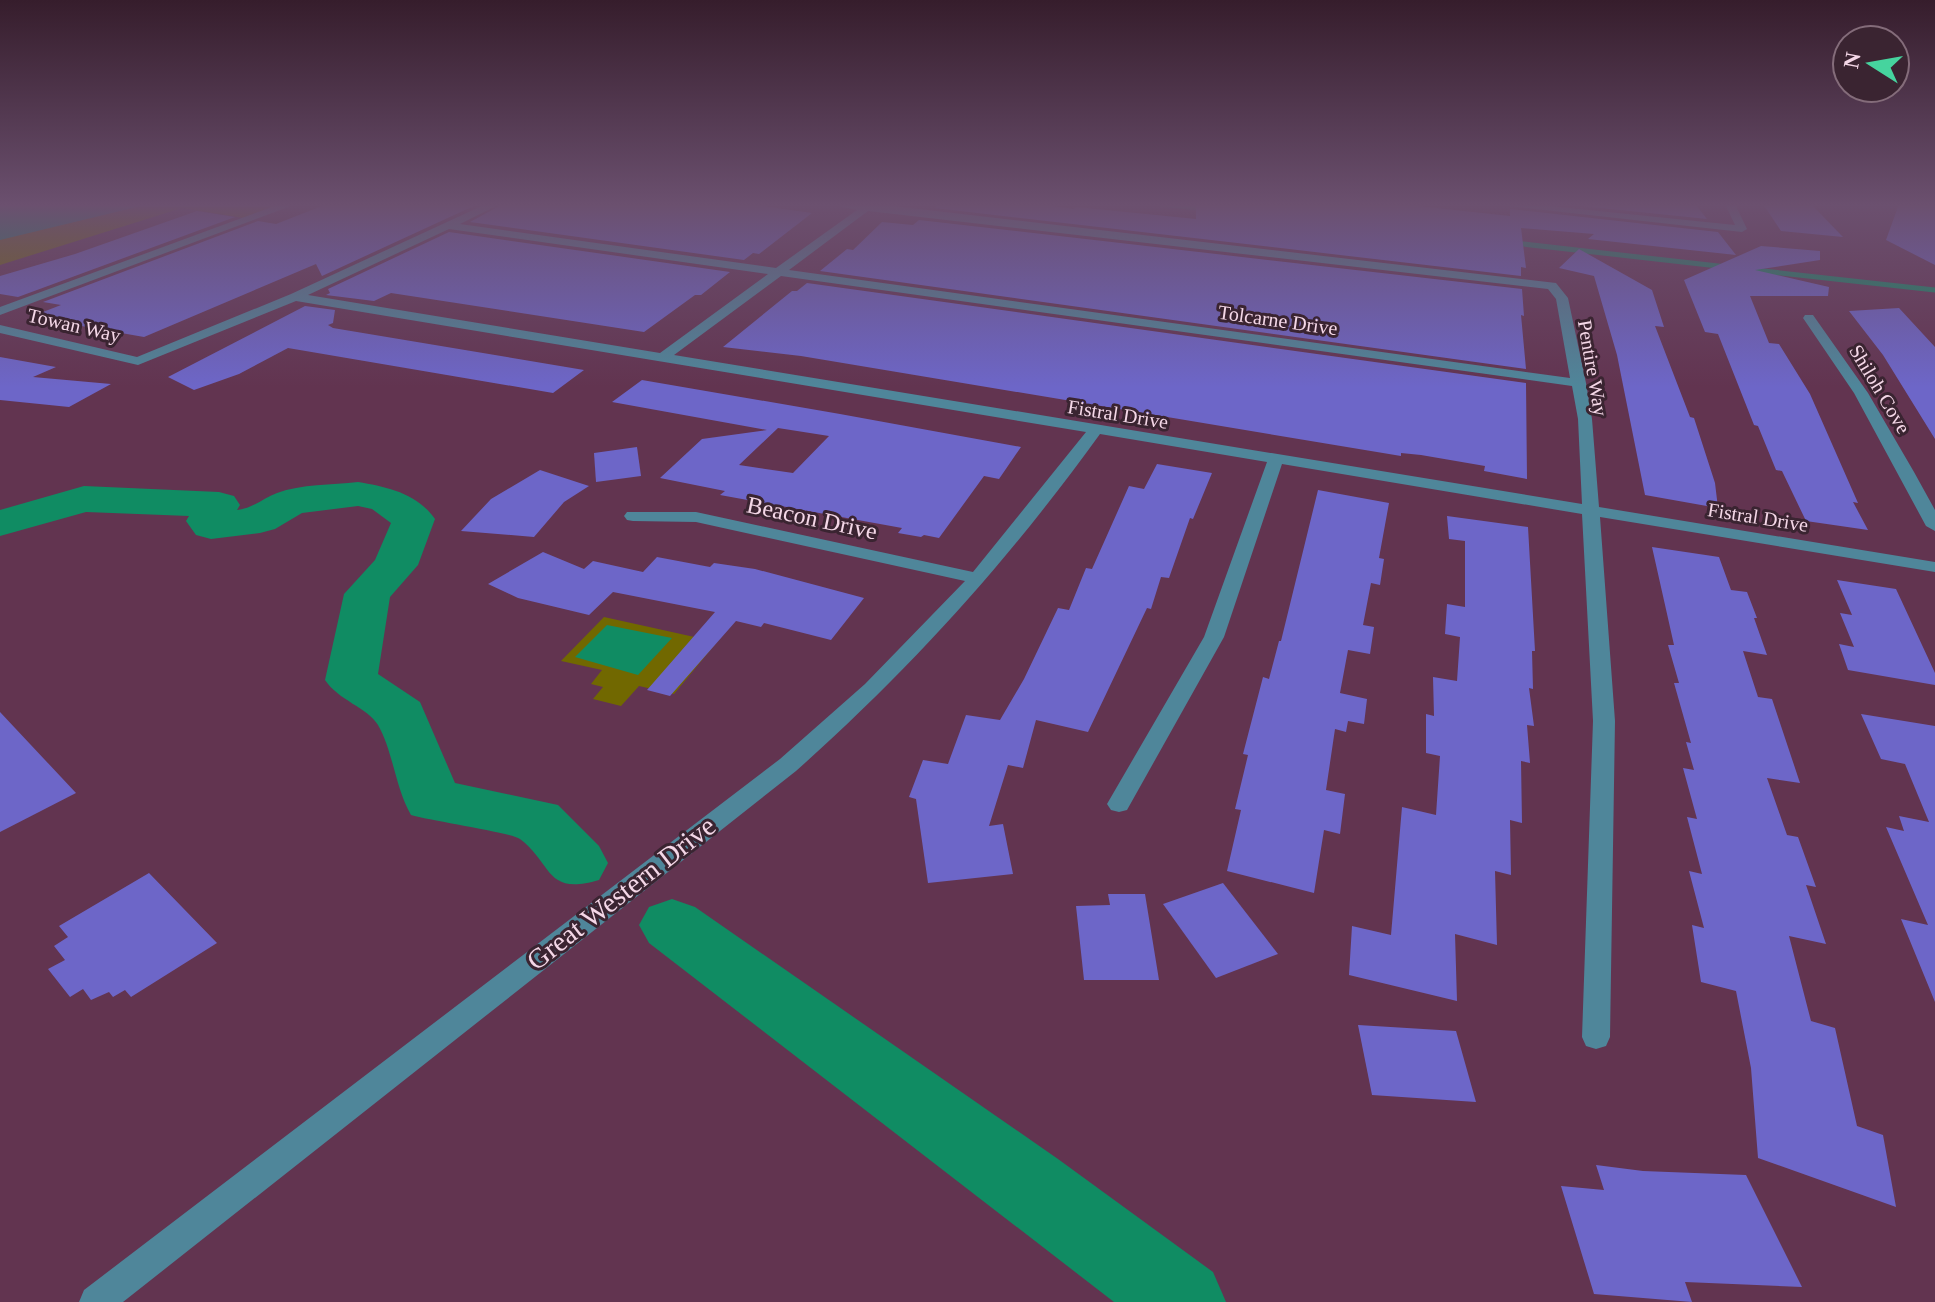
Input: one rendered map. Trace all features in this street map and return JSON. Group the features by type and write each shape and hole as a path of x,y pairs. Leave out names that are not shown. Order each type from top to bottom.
{"street":[{"path":"0,311 126,265"},
{"path":"295,297 364,265"},
{"name":"Tolcarne Drive","path":"720,265 1579,383"},
{"path":"660,359 789,265"},
{"name":"Pentire Way","path":"1371,265 1552,286 1562,298 1585,419 1604,721 1596,1037"},
{"name":"Fistral Drive","path":"295,297 1094,431 1935,567"},
{"name":"Towan Way","path":"0,329 138,361 295,297"},
{"name":"Shiloh Cove","path":"1809,318 1840,358 1935,526"},
{"name":"Great Western Drive","path":"96,1302 679,846 786,767 873,689 979,579 1048,495 1094,431"},
{"path":"1119,804 1214,637 1276,459"},
{"name":"Beacon Drive","path":"633,516 696,517 979,579"}],"shaded area":[{"path":"604,617 717,642 674,694 639,686 621,706 593,699 603,687 591,684 602,670 561,661"},
{"path":"607,625 672,638 638,675 575,657"}],"building":[{"path":"38,265 105,265 18,297 0,294 0,276"},
{"path":"142,265 314,265 144,337 30,317 61,305 43,302"},
{"path":"316,265 346,265 322,276"},
{"path":"379,265 679,265 730,272 644,332 391,293 374,301 326,295 330,293 328,289"},
{"path":"828,265 1310,265 1522,289 1526,369 820,271"},
{"path":"1424,265 1526,265 1526,268 1521,267 1521,276"},
{"path":"1562,265 1607,265 1652,290 1664,327 1655,326 1690,417 1694,418 1715,483 1718,508 1645,495 1617,355 1594,276 1559,268"},
{"path":"1719,265 1789,265 1755,270 1829,287 1828,296 1750,296 1769,343 1779,344 1810,394 1858,503 1853,502 1868,530 1806,521 1782,471 1776,470 1758,426 1754,425 1718,334 1705,332 1684,280"},
{"path":"807,283 1526,383 1527,479 1484,471 1485,466 1421,455 1401,453 1401,456 801,356 723,347 792,291"},
{"path":"305,306 335,310 333,323 328,325 333,328 584,370 553,393 288,348 239,374 194,390 168,377"},
{"path":"1899,308 1935,347 1935,439 1883,355 1849,311"},
{"path":"0,357 56,367 33,377 111,384 69,407 0,400"},
{"path":"642,380 1021,447 999,479 984,476 939,538 921,537 898,533 902,528 720,495 725,491 660,478 702,439 767,430 612,402","holes":["778,428 829,436 793,473 739,465"]},
{"path":"637,447 641,476 596,482 594,453"},
{"path":"1157,464 1212,473 1193,519 1190,518 1169,578 1161,577 1151,609 1147,608 1088,732 1036,720 1023,768 1008,765 989,826 1003,824 1013,874 928,883 916,799 909,797 923,760 948,764 966,715 1000,720 1024,679 1058,608 1069,610 1086,568 1092,569 1129,486 1144,489"},
{"path":"540,470 589,486 564,502 534,537 461,531 491,499"},
{"path":"1318,490 1389,503 1379,558 1384,559 1380,585 1371,583 1363,625 1374,627 1370,654 1348,650 1340,693 1367,699 1364,724 1348,721 1346,732 1335,729 1326,790 1345,794 1340,834 1324,830 1314,893 1227,871 1241,810 1235,809 1248,755 1243,754 1263,677 1269,679 1281,641"},
{"path":"1447,516 1528,527 1535,651 1532,651 1533,689 1529,688 1534,726 1527,725 1530,763 1521,761 1522,823 1510,820 1511,875 1495,871 1497,945 1455,934 1457,1001 1349,975 1352,926 1391,935 1402,807 1436,815 1440,756 1426,753 1426,714 1434,716 1433,677 1457,681 1460,637 1445,634 1447,604 1465,607 1465,541 1449,539"},
{"path":"1652,547 1719,557 1731,590 1747,592 1757,618 1754,618 1767,655 1743,651 1758,697 1772,699 1800,783 1767,778 1787,835 1798,837 1816,887 1806,885 1826,944 1789,936 1811,1021 1835,1028 1857,1126 1883,1135 1896,1207 1758,1158 1751,1068 1736,991 1701,982 1692,925 1704,928 1689,871 1702,874 1687,817 1697,819 1683,768 1694,770 1686,742 1691,743 1674,683 1679,683 1668,645 1674,645"},
{"path":"543,552 584,569 593,561 643,572 657,557 710,567 714,563 755,569 864,598 831,640 764,623 761,627 736,621 670,696 647,690 715,612 613,592 589,615 518,598 488,584"},
{"path":"1837,580 1896,589 1935,673 1935,685 1848,670 1839,644 1854,647 1840,613 1852,615"},
{"path":"0,712 76,793 0,832"},
{"path":"1861,714 1935,726 1935,1002 1901,919 1928,925 1886,827 1904,831 1899,816 1929,822 1905,764 1881,759"},
{"path":"149,873 217,943 131,997 125,990 113,997 109,992 91,1000 83,989 70,997 48,969 65,960 54,946 68,937 59,926"},
{"path":"1223,883 1278,954 1216,978 1163,904"},
{"path":"1108,894 1145,894 1159,980 1084,980 1076,906 1110,905"},
{"path":"1358,1025 1456,1031 1476,1102 1372,1095"},
{"path":"1596,1165 1643,1171 1746,1175 1802,1287 1685,1282 1692,1302 1594,1294 1561,1186 1604,1190"}],"waterway":[{"path":"1707,265 1727,267"},
{"path":"1745,269 1935,290"},
{"path":"0,523 84,499 219,505 207,521 211,526 260,520 291,502 358,494 385,499 414,519 395,565 367,594 351,680 401,714 432,800 537,820 577,863"},
{"path":"672,925 1030,1186 1183,1302"}]}
